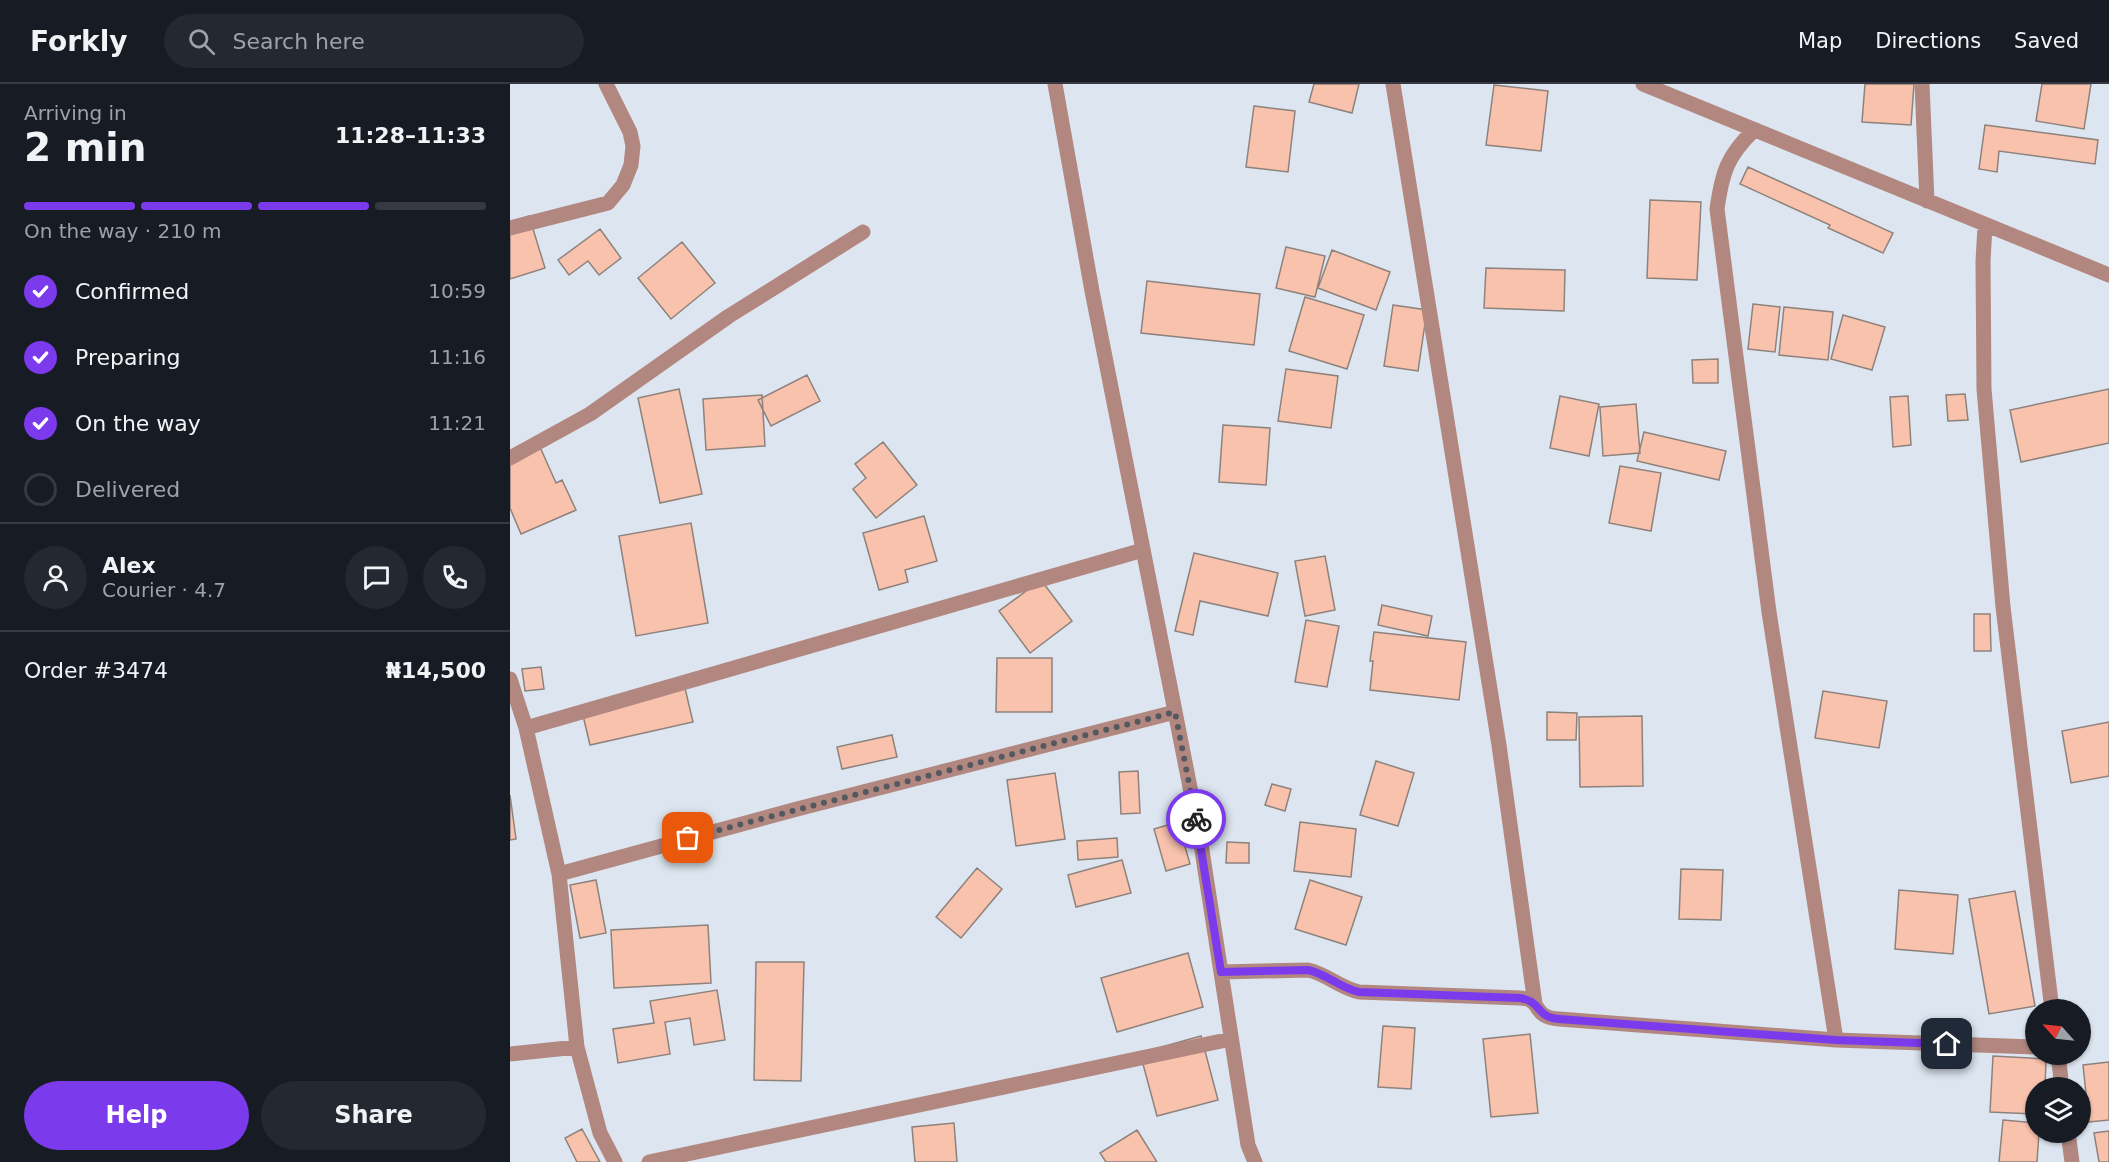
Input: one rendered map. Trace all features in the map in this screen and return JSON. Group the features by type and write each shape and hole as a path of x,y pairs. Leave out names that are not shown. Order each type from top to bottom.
{"street":[{"path":"510,228 608,203 623,185 631,165 633,146 630,132 606,84"},
{"path":"1055,84 1092,291 1200,838 1248,1145 1255,1162"},
{"path":"1393,84 1499,745 1535,1004"},
{"path":"1643,84 2109,275"},
{"path":"1922,84 1927,201"},
{"path":"1754,130 1737,146 1726,167 1717,209 1769,612 1836,1040"},
{"path":"1985,226 1984,401 2002,607 2051,999"},
{"path":"510,458 590,414 729,316 863,232"},
{"path":"526,728 1143,550"},
{"path":"510,679 526,728 559,874 577,1047 600,1133 615,1162"},
{"path":"559,874 797,809 1175,712"},
{"path":"1221,972 1308,970 1318,972 1348,990 1359,992 1529,999 1548,1018 1836,1040 2025,1047"},
{"path":"649,1162 1231,1039"},
{"path":"510,1054 577,1047"},
{"path":"2069,1143 2072,1162"}],"building":[{"path":"1314,84 1359,84 1352,113 1309,102"},
{"path":"1865,84 1914,84 1911,125 1862,122"},
{"path":"2042,84 2091,84 2084,129 2036,121"},
{"path":"1494,85 1548,91 1541,151 1486,145"},
{"path":"1254,106 1295,111 1288,172 1246,167"},
{"path":"1985,125 2098,140 2095,164 1999,151 1997,172 1979,169"},
{"path":"1748,167 1893,233 1883,253 1828,228 1830,225 1740,184"},
{"path":"1650,200 1701,202 1697,280 1647,278"},
{"path":"529,216 545,268 510,279 510,222"},
{"path":"600,229 621,258 599,275 588,261 569,275 558,260"},
{"path":"682,242 715,283 671,319 638,278"},
{"path":"1286,247 1325,256 1315,297 1276,288"},
{"path":"1332,250 1390,272 1376,310 1318,288"},
{"path":"1486,268 1565,270 1564,311 1484,308"},
{"path":"1147,281 1260,294 1254,345 1141,333"},
{"path":"1305,297 1364,315 1347,369 1289,351"},
{"path":"1753,304 1780,307 1775,352 1748,349"},
{"path":"1393,305 1427,310 1418,371 1384,366"},
{"path":"1784,307 1833,312 1828,360 1779,355"},
{"path":"1843,315 1885,327 1872,370 1831,359"},
{"path":"1718,359 1718,383 1693,383 1692,360"},
{"path":"1286,369 1338,376 1331,428 1278,421"},
{"path":"807,375 820,401 771,426 758,400"},
{"path":"679,389 702,494 660,503 638,398"},
{"path":"2109,389 2109,443 2021,462 2010,410"},
{"path":"1965,394 1968,420 1948,421 1946,395"},
{"path":"762,395 765,446 706,450 703,399"},
{"path":"1560,396 1599,404 1589,456 1550,448"},
{"path":"1908,396 1911,445 1893,447 1890,397"},
{"path":"1636,404 1640,453 1603,456 1600,407"},
{"path":"1223,425 1270,428 1266,485 1219,482"},
{"path":"1644,432 1726,451 1719,480 1637,461"},
{"path":"883,442 917,485 876,518 853,489 866,478 855,464"},
{"path":"540,447 556,483 562,480 576,510 521,534 510,508 510,461"},
{"path":"1620,466 1661,473 1651,531 1609,523"},
{"path":"924,516 937,561 905,570 908,582 879,590 863,533"},
{"path":"691,523 708,623 636,636 619,536"},
{"path":"1194,553 1278,573 1268,616 1200,601 1193,635 1175,631"},
{"path":"1325,556 1335,610 1305,616 1295,561"},
{"path":"1041,580 1072,621 1030,653 999,611"},
{"path":"1382,605 1432,616 1428,636 1378,625"},
{"path":"1974,614 1990,614 1991,651 1974,651"},
{"path":"1306,620 1339,626 1327,687 1295,682"},
{"path":"1374,632 1466,642 1459,700 1370,690 1373,661 1370,661"},
{"path":"997,658 1052,658 1052,712 996,712"},
{"path":"541,667 544,689 525,691 522,669"},
{"path":"684,684 693,722 590,745 581,707"},
{"path":"1823,691 1887,701 1879,748 1815,738"},
{"path":"1547,712 1577,713 1576,740 1547,740"},
{"path":"1642,716 1643,786 1580,787 1579,717"},
{"path":"2109,722 2109,776 2071,783 2062,731"},
{"path":"892,735 897,757 842,769 837,747"},
{"path":"1376,761 1414,773 1398,826 1360,815"},
{"path":"1138,771 1140,813 1121,814 1119,772"},
{"path":"1055,773 1065,839 1016,846 1007,780"},
{"path":"1272,784 1291,789 1285,811 1265,805"},
{"path":"510,795 516,839 510,840"},
{"path":"1178,822 1190,864 1166,871 1154,829"},
{"path":"1300,822 1356,829 1351,877 1294,871"},
{"path":"1117,838 1118,857 1078,860 1077,841"},
{"path":"1227,842 1249,843 1249,863 1226,863"},
{"path":"1122,860 1131,893 1076,907 1068,875"},
{"path":"977,868 1002,889 961,938 936,917"},
{"path":"1681,869 1723,870 1721,920 1679,919"},
{"path":"596,880 606,933 580,938 570,885"},
{"path":"1310,880 1362,897 1346,945 1295,929"},
{"path":"1899,890 1958,895 1953,954 1895,949"},
{"path":"2015,891 2034,999 2025,999 2025,1008 1989,1014 1969,899"},
{"path":"708,925 711,983 614,988 611,930"},
{"path":"1188,953 1203,1007 1117,1032 1101,978"},
{"path":"756,962 804,962 801,1081 754,1080"},
{"path":"717,990 725,1040 694,1045 690,1018 665,1022 670,1054 618,1063 613,1029 654,1023 650,1001"},
{"path":"1383,1026 1415,1028 1411,1089 1378,1087"},
{"path":"1530,1034 1538,1113 1491,1117 1483,1039"},
{"path":"1201,1036 1218,1100 1157,1116 1140,1053"},
{"path":"1993,1056 2025,1058 2025,1065 2046,1065 2045,1077 2025,1077 2025,1114 1990,1112"},
{"path":"2109,1062 2109,1120 2091,1122 2091,1077 2084,1077 2083,1065"},
{"path":"2003,1120 2025,1122 2025,1143 2038,1143 2037,1162 1999,1162"},
{"path":"954,1123 957,1162 915,1162 912,1127"},
{"path":"582,1129 600,1162 577,1162 565,1138"},
{"path":"1137,1130 1157,1162 1106,1162 1100,1153"},
{"path":"2109,1131 2109,1162 2099,1162 2094,1133"}],"way so far":[{"path":"688,838 1175,712 1196,819"}],"route":[{"path":"1196,819 1221,972 1308,970 1318,972 1348,990 1359,992 1529,999 1548,1018 1836,1040 1947,1044"}]}
